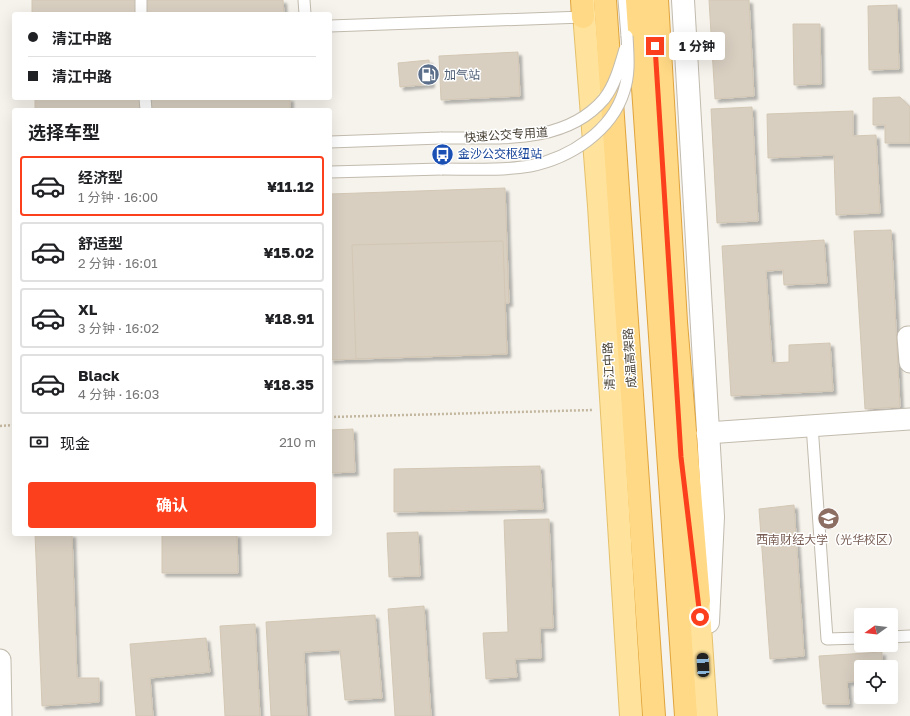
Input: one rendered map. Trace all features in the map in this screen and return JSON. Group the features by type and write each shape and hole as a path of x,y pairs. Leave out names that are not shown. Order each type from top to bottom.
{"highway":[{"name":"成温高架路","path":"605,0 654,716"},
{"path":"637,0 686,716"},
{"path":"657,0 676,322 699,601"}],"main road":[{"path":"652,0 681,457 699,601 705,706"},
{"name":"清江中路","path":"582,4 600,206 631,716"}],"street":[{"path":"683,0 712,517 705,706"},
{"path":"910,337 908,337 910,362"},
{"path":"707,433 910,419"},
{"path":"0,660 1,716"}],"lane":[{"path":"141,0 141,12"},
{"path":"304,0 305,12"},
{"name":"快速公交专用道","path":"332,172 517,167 549,161 576,148 592,136 614,114 626,84 629,64 624,0"},
{"path":"332,26 582,4"},
{"name":"快速公交专用道","path":"332,142 517,136 555,131 574,122 591,111 604,98 617,76 627,36"},
{"path":"812,425 828,640 854,638"},
{"path":"898,637 910,636"}],"path":[{"path":"332,417 612,409"},
{"path":"0,426 12,425"}],"building":[{"path":"32,0 283,0 284,12 32,12"},
{"path":"709,0 749,0 754,96 715,99"},
{"path":"897,5 899,69 869,70 868,6"},
{"path":"793,24 820,24 821,84 794,85"},
{"path":"518,52 520,96 441,100 439,56"},
{"path":"429,60 431,84 400,87 398,63"},
{"path":"900,97 910,107 910,143 885,143 885,125 873,125 873,98"},
{"path":"35,100 290,100 290,108 35,108"},
{"path":"752,107 758,221 717,223 711,109"},
{"path":"853,111 853,136 876,135 880,213 836,215 834,155 768,158 767,114"},
{"path":"505,188 509,303 505,303 507,354 332,360 332,194"},
{"path":"891,230 900,407 865,409 854,231"},
{"path":"824,240 827,283 784,285 783,270 766,271 772,363 789,362 789,345 830,343 833,391 731,396 722,246"},
{"path":"503,241 507,354 356,359 352,245"},
{"path":"353,429 355,472 332,473 332,430"},
{"path":"540,466 543,509 394,512 394,469"},
{"path":"794,505 804,656 770,659 759,509"},
{"path":"549,519 553,628 540,628 541,658 515,659 517,677 486,679 483,633 508,632 504,520"},
{"path":"418,532 420,576 389,577 387,533"},
{"path":"35,536 72,536 77,678 99,678 99,702 42,706"},
{"path":"162,536 237,536 238,573 162,573"},
{"path":"424,606 431,716 395,716 388,609"},
{"path":"375,615 382,698 345,700 340,650 304,652 307,716 271,716 266,622"},
{"path":"255,624 260,716 225,716 220,626"},
{"path":"206,638 210,672 150,678 153,716 136,716 130,644"},
{"path":"882,652 882,660 854,660 854,682 847,682 849,704 823,704 819,656"}],"place":[{"name":"加气站","path":"429,75"},
{"name":"金沙公交枢纽站","path":"443,154"},
{"name":"西南财经大学（光华校区）","path":"828,519"}],"route":[{"path":"655,46 681,457 700,617"}]}
